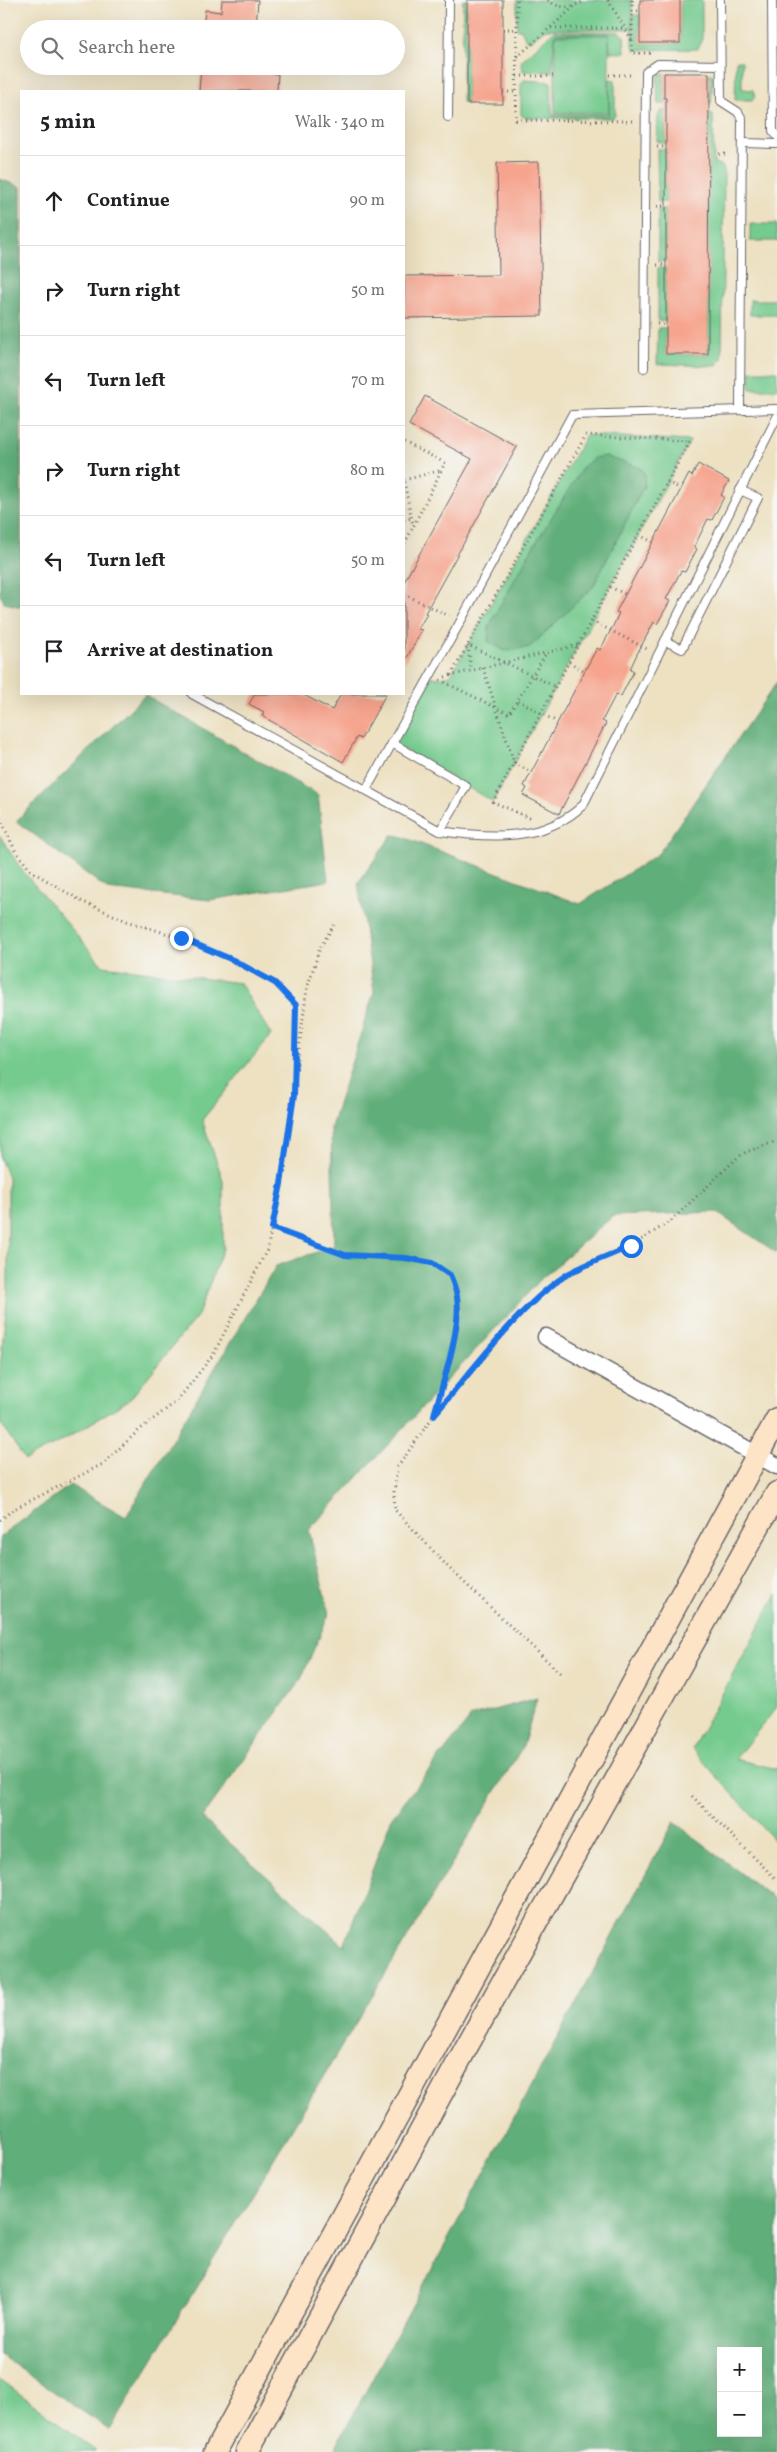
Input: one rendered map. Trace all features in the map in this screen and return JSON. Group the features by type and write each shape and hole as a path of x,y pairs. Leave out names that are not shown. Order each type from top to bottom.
{"main road":[{"path":"215,2452 777,1419"},
{"path":"247,2452 467,2046 777,1493"}],"street":[{"path":"546,1337 777,1466"}],"lane":[{"path":"448,117 449,0"},
{"path":"720,0 721,102 738,112 742,119 740,409"},
{"path":"772,0 773,131 777,136"},
{"path":"644,368 645,76 651,67 658,64 720,65"},
{"path":"743,143 777,144"},
{"path":"366,790 461,621 572,415 777,409"},
{"path":"194,695 440,831 468,835 516,836 550,826 571,816 583,805 777,417"},
{"path":"665,641 682,649 758,498 740,490"},
{"path":"392,744 466,786 440,831"}],"path":[{"path":"517,0 516,120 644,121"},
{"path":"548,0 558,6 576,6"},
{"path":"517,58 585,0"},
{"path":"608,0 632,40"},
{"path":"632,0 632,53 661,53"},
{"path":"632,11 640,11"},
{"path":"551,28 625,28"},
{"path":"503,29 517,29"},
{"path":"609,75 645,76"},
{"path":"517,76 555,76"},
{"path":"503,92 517,92"},
{"path":"655,147 666,147"},
{"path":"655,206 666,206"},
{"path":"656,265 666,265"},
{"path":"656,324 666,324"},
{"path":"450,675 586,435 690,441 493,802 550,826"},
{"path":"405,443 445,463 405,543"},
{"path":"405,481 442,470"},
{"path":"667,482 681,489"},
{"path":"405,486 413,526"},
{"path":"405,520 412,518"},
{"path":"639,535 653,542"},
{"path":"610,586 625,594"},
{"path":"405,594 461,621"},
{"path":"592,620 658,655"},
{"path":"468,645 556,687"},
{"path":"468,645 471,670"},
{"path":"547,652 509,714 437,678 483,668 547,652 578,645"},
{"path":"569,662 585,671"},
{"path":"483,668 514,763 531,772"},
{"path":"518,700 557,722"},
{"path":"0,818 15,850 31,871 81,901 127,921 181,938 233,960 275,983 296,1005 294,1095 281,1184 267,1250 213,1355 177,1401 139,1430 103,1464 14,1509 0,1520"},
{"path":"296,1062 307,988 320,948 334,925"},
{"path":"560,1673 449,1568 395,1510 394,1492 397,1468 434,1415 519,1317 541,1295 568,1274 631,1246 659,1229 671,1221 738,1157 746,1152 777,1141"},
{"path":"272,1228 345,1255 432,1263 450,1275 458,1298 456,1321 448,1365 434,1415"},
{"path":"692,1796 777,1880"}],"green space":[{"path":"463,0 467,0 467,104 462,102"},
{"path":"517,0 632,0 632,29 545,29 530,41 526,40 521,29 517,29"},
{"path":"680,0 702,0 702,39 698,49 635,50 633,46 633,15 640,15 640,43 680,43"},
{"path":"554,31 619,32 624,36 625,52 610,52 609,34 555,34 552,72 523,71 522,60"},
{"path":"555,35 609,35 609,113 555,113"},
{"path":"736,61 742,61 742,89 753,90 755,96 753,100 735,100"},
{"path":"664,73 664,98 709,98 709,73 713,75 711,103 658,104 657,77"},
{"path":"610,79 615,80 615,115 613,118 526,118 521,115 521,84 524,80 551,82 552,113 554,115 609,115"},
{"path":"661,111 704,111 713,114 714,163 722,166 724,169 722,360 716,366 657,364 658,328 666,328 666,354 708,354 708,117 666,117 666,144 657,141 658,116"},
{"path":"657,149 666,149 666,202 658,202"},
{"path":"0,179 20,187 20,607 5,603 0,595"},
{"path":"658,209 666,209 666,261 658,262"},
{"path":"750,224 777,224 777,241 750,241"},
{"path":"658,268 666,268 666,321 658,321"},
{"path":"750,300 777,300 777,315 750,315"},
{"path":"750,371 777,371 777,389 750,389"},
{"path":"586,435 690,441 493,802 392,743 430,676 437,678 451,675"},
{"path":"604,456 641,468 645,475 644,486 593,587 530,647 505,651 488,641 489,626 530,552 583,467 594,458"},
{"path":"777,682 777,1253 716,1212 613,1216 542,1278 309,1530 329,1614 301,1679 202,1818 344,1946 392,1817 472,1716 537,1698 523,1746 110,2430 0,2355 0,1537 70,1485 126,1517 276,1266 334,1246 331,1127 374,992 358,883 392,835 400,836 580,904 658,854"},
{"path":"145,695 318,795 328,881 210,900 107,889 16,821"},
{"path":"0,836 21,869 103,966 240,983 271,1035 202,1120 223,1180 223,1248 198,1315 130,1399 69,1437 25,1460 0,1422 0,1368 8,1291 8,1177 0,1158"},
{"path":"777,1594 777,1707 735,1759 777,1769 777,1843 692,1749"},
{"path":"674,1822 777,1901 777,2452 333,2452"},
{"path":"0,2379 95,2450 95,2452 0,2452"}],"building":[{"path":"222,0 258,0 257,20 204,20 205,10 221,12"},
{"path":"467,0 503,0 503,104 467,104"},
{"path":"640,0 680,0 680,43 640,43"},
{"path":"664,73 709,73 708,354 666,354 666,98 664,98"},
{"path":"200,75 278,75 277,90 199,90"},
{"path":"539,162 542,316 405,318 405,276 499,275 497,163"},
{"path":"425,396 517,447 425,613 427,614 418,629 422,630 405,661 405,580 472,459 409,425"},
{"path":"698,464 729,481 721,495 724,497 712,520 708,519 694,547 697,549 685,572 681,571 666,599 670,601 657,624 654,622 637,654 630,669 634,671 621,696 616,694 602,721 606,723 559,814 523,795 527,788 524,786 597,648 600,650 613,626 619,613 616,612 689,474 692,476"},
{"path":"254,695 304,695 332,710 340,695 385,695 361,739 357,737 343,762 262,716 264,712 249,704"}],"route":[{"path":"181,938 233,960 275,983 296,1005 294,1095 281,1184 272,1228 345,1255 406,1258 432,1263 450,1275 458,1298 456,1321 448,1365 434,1415 519,1317 541,1295 568,1274 631,1246"}]}
